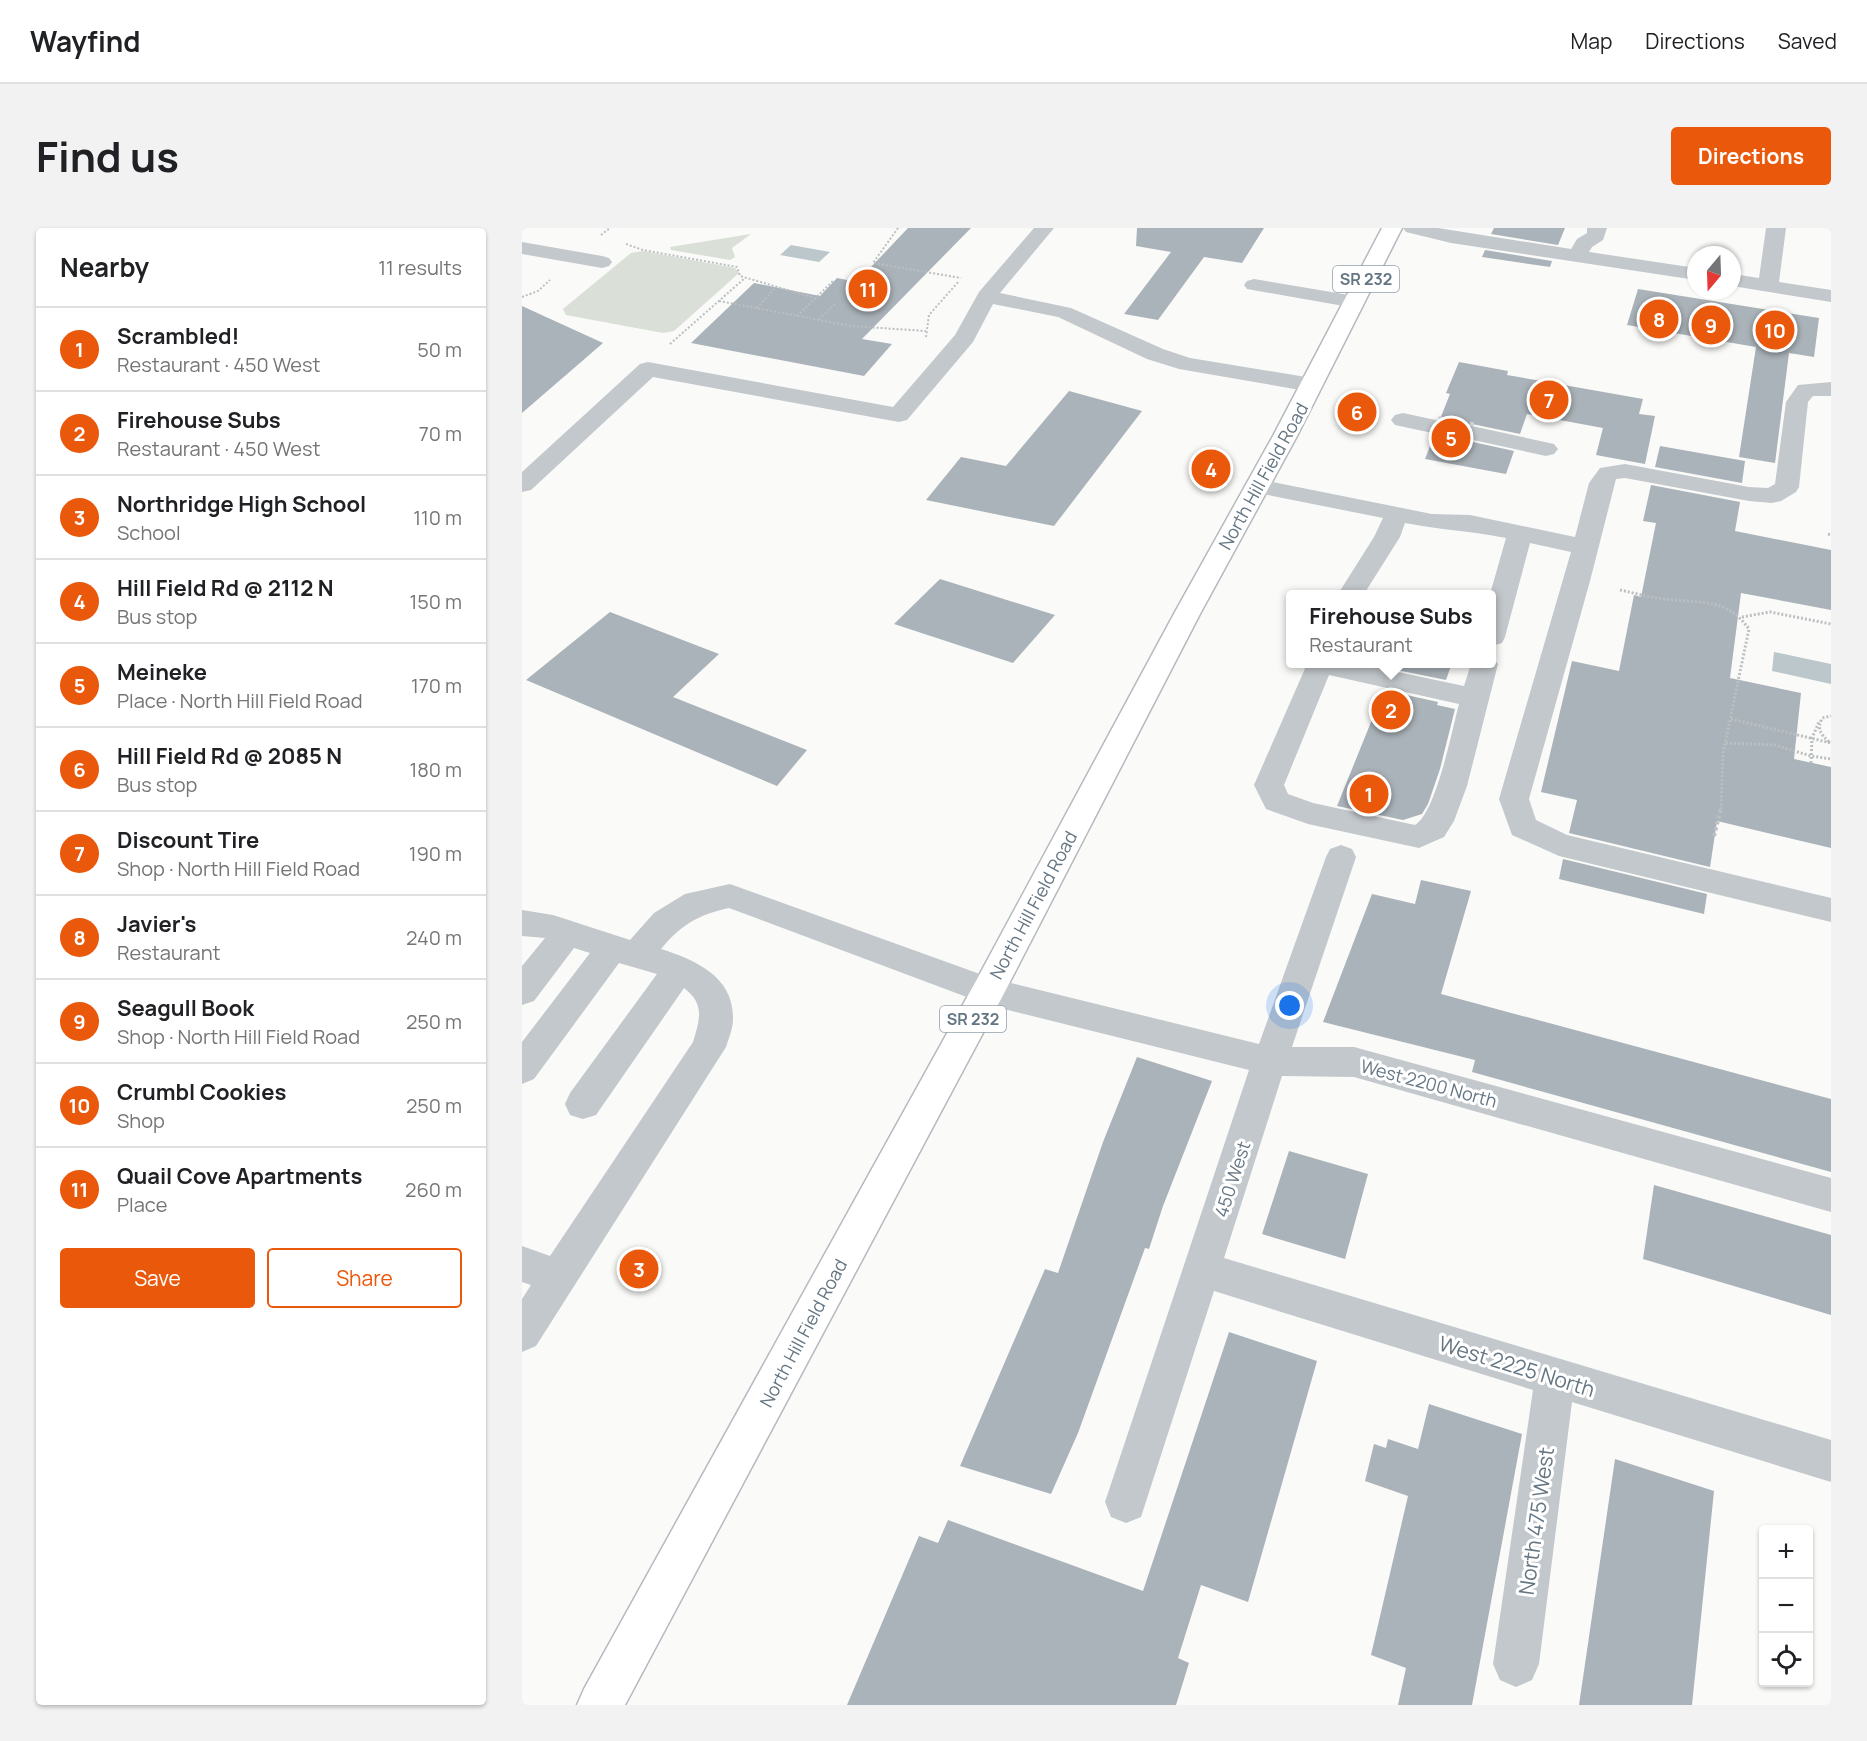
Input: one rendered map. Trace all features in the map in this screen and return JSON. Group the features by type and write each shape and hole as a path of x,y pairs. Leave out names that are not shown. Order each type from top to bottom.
{"main road":[{"name":"North Hill Field Road","path":"600,1705 988,991 1125,730 1312,386 1392,228"}],"street":[{"path":"522,485 648,369 898,415 964,337 986,296 1044,228"},
{"path":"1413,228 1486,235 1577,255 1687,273"},
{"path":"1577,255 1584,243 1596,236 1597,228"},
{"path":"1768,286 1776,228"},
{"path":"522,248 602,262"},
{"path":"1741,282 1831,296"},
{"path":"1254,285 1354,302"},
{"path":"986,296 1064,312 1155,354 1187,364 1312,386"},
{"path":"1831,389 1806,390 1797,402 1787,487 1772,496 1749,494 1625,471 1608,473 1601,483 1586,547 1514,800 1523,827 1559,845 1831,910"},
{"path":"1403,420 1437,427"},
{"path":"1472,433 1546,449"},
{"path":"1258,486 1432,521 1470,522 1586,547"},
{"path":"1353,590 1386,537 1397,514"},
{"path":"1496,619 1520,533"},
{"path":"1318,668 1269,785 1277,801 1308,813 1419,837 1433,829 1452,786 1483,668"},
{"path":"1338,668 1474,698"},
{"name":"450 West","path":"1126,1502 1270,1060 1341,856"},
{"name":"West 2200 North","path":"522,1069 625,951 696,903 730,896 988,991 1270,1060 1354,1062 1831,1194"},
{"path":"522,923 529,922 679,968 704,984 716,1002 718,1027 709,1047 557,1277 527,1316"},
{"path":"522,991 567,933"},
{"path":"583,1104 679,968"},
{"path":"522,1264 557,1277"},
{"name":"West 2225 North","path":"1203,1270 1831,1461"},
{"name":"North 475 West","path":"1516,1664 1555,1378"}],"path":[{"path":"898,228 873,263 962,278 929,315 925,339"},
{"path":"596,239 608,241"},
{"path":"620,243 644,250 736,267 740,276 745,278 815,298"},
{"path":"663,350 745,278"},
{"path":"522,297 537,291 551,280"},
{"path":"797,316 834,280"},
{"path":"756,308 776,288"},
{"path":"719,301 851,326 926,331"},
{"path":"819,320 836,303"},
{"path":"1620,590 1669,600 1709,601 1742,616 1770,612 1831,624"},
{"path":"1713,836 1721,814 1721,771 1749,629 1742,616"},
{"path":"1810,763 1812,738 1819,722 1822,718 1831,716"},
{"path":"1731,719 1831,743"},
{"path":"1819,722 1819,732 1831,743"},
{"path":"1726,743 1775,746 1831,759"}],"shaded area":[{"path":"751,234 732,248 735,257 730,260 671,250 670,247"},
{"path":"791,245 830,252 819,262 780,255"},
{"path":"643,251 735,268 739,273 674,331 663,333 566,315 563,309 631,253"},
{"path":"1774,652 1831,664 1831,684 1772,671"}],"building":[{"path":"908,228 971,228 862,339 892,344 864,376 691,343 754,283 820,296 837,278 852,281 867,267 871,267"},
{"path":"1137,228 1264,228 1242,263 1204,257 1158,320 1124,314 1171,252 1136,246"},
{"path":"1494,228 1565,228 1558,245 1491,234"},
{"path":"1485,250 1552,261 1550,267 1482,257"},
{"path":"1638,289 1687,297 1687,300 1707,300 1819,318 1814,357 1789,353 1775,463 1739,457 1756,347 1627,325"},
{"path":"522,306 603,343 522,413"},
{"path":"1459,362 1508,371 1507,375 1643,399 1639,414 1655,416 1645,464 1596,455 1603,428 1527,414 1520,434 1472,424 1463,426 1458,433 1464,440 1514,451 1506,474 1425,459 1434,436 1446,434 1451,427 1447,421 1440,419 1450,394 1446,393"},
{"path":"1069,391 1142,411 1054,526 926,500 961,457 1006,466"},
{"path":"1660,446 1745,461 1742,483 1655,467"},
{"path":"1651,485 1740,502 1735,531 1831,550 1831,610 1741,593 1730,678 1801,693 1794,759 1831,767 1831,848 1717,821 1710,867 1569,833 1577,800 1541,792 1572,661 1619,671 1634,595 1641,597 1656,523 1643,521"},
{"path":"940,579 1055,615 1013,663 894,624"},
{"path":"610,612 719,654 673,697 807,750 777,786 526,680"},
{"path":"1392,668 1450,668 1446,680"},
{"path":"1384,690 1438,702 1437,705 1455,709 1440,769 1428,804 1422,814 1403,820 1337,806"},
{"path":"1563,859 1707,894 1704,914 1559,879"},
{"path":"1421,880 1471,891 1441,994 1831,1099 1831,1172 1472,1072 1475,1060 1323,1022 1372,894 1415,904"},
{"path":"1137,1057 1212,1081 1163,1206 1149,1249 1145,1248 1078,1433 1051,1494 960,1466 1045,1269 1058,1273 1103,1142"},
{"path":"1289,1151 1368,1174 1345,1259 1262,1234"},
{"path":"1654,1185 1831,1235 1831,1315 1643,1259"},
{"path":"1229,1332 1317,1361 1248,1602 1201,1585 1178,1658 1189,1663 1176,1705 847,1705 919,1536 938,1543 948,1520 1143,1591"},
{"path":"1429,1404 1522,1434 1472,1705 1398,1705 1406,1668 1371,1655 1408,1496 1365,1481 1374,1444 1386,1448 1388,1439 1418,1449"},
{"path":"1615,1459 1714,1491 1692,1705 1579,1705"}],"tunnel":[{"path":"1437,427 1472,433"}],"place":[{"name":"Quail Cove Apartments","path":"868,289"},
{"name":"Javier's","path":"1659,319"},
{"name":"Seagull Book","path":"1711,325"},
{"name":"Crumbl Cookies","path":"1775,330"},
{"name":"Discount Tire","path":"1549,400"},
{"name":"Hill Field Rd @ 2085 N","path":"1357,412"},
{"name":"Meineke","path":"1451,438"},
{"name":"Hill Field Rd @ 2112 N","path":"1211,469"},
{"name":"Firehouse Subs","path":"1391,710"},
{"name":"Scrambled!","path":"1369,794"},
{"name":"Northridge High School","path":"639,1269"}]}
